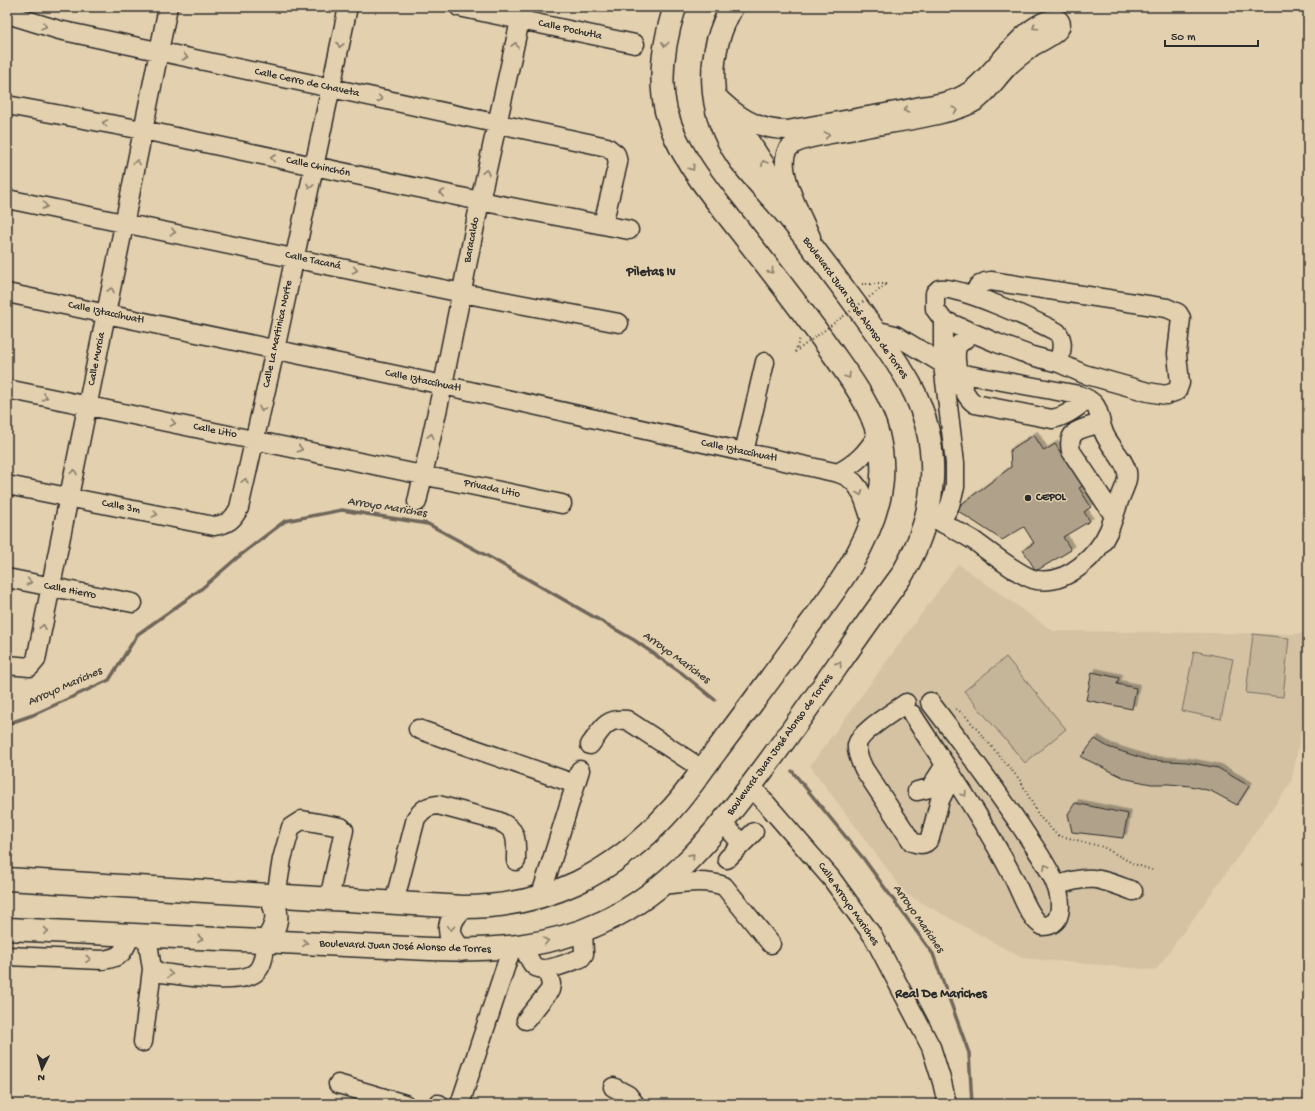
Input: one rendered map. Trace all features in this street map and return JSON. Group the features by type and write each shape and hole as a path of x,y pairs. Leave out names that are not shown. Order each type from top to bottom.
{"main road":[{"path":"7,879 463,907 500,905 540,898 580,882 616,861 646,836 673,809 775,674 848,572 872,523 879,500 882,473 878,435 862,397 808,318 704,184 682,152 670,123 662,84 666,38 675,7"},
{"name":"Boulevard Juan José Alonso de Torres","path":"7,929 461,950 517,947 564,937 625,911 662,885 683,866 723,823 792,731 902,575 934,519 929,435 924,418 908,380 874,330 820,256 739,158 730,144 720,120 714,93 713,72 716,47 725,20 732,7"},
{"path":"266,942 277,920 277,912 272,896"},
{"path":"461,950 452,941 450,926 456,913 463,907"}],"street":[{"name":"Calle Murcia","path":"7,665 24,668 34,664 36,660 52,587 168,7"},
{"name":"Calle La Martinica Norte","path":"234,519 239,508 275,350 348,7"},
{"name":"Calle Pochutla","path":"459,7 522,14 635,44"},
{"name":"Calle Cerro de Chaveta","path":"7,14 59,30 608,147 616,154 618,163 603,224"},
{"name":"Baracaldo","path":"417,502 443,385 480,201 522,14"},
{"path":"730,110 747,120 767,128 787,130 880,115 958,97 968,92 978,84 1001,57 1036,26 1050,19 1058,18 1060,21 1061,26 1059,30 1038,43 1008,66 987,92 969,105 912,119 802,141 795,144 787,151 785,168"},
{"path":"714,93 730,110 765,164 794,223"},
{"name":"Calle Chinchón","path":"7,105 143,130 480,201 628,230"},
{"path":"747,120 785,168 796,203 820,256"},
{"name":"Calle Tacaná","path":"7,199 619,323"},
{"path":"943,320 1032,356 1059,362 1084,374 1148,392 1166,395 1177,391 1180,383 1177,354 1180,318 1178,313 1167,308 991,281 985,282 978,286 974,296"},
{"path":"874,330 895,334 950,369 1080,395 1088,399 1098,408 1101,423 1107,439 1127,472 1126,482 1109,530 1096,550 1069,574 1048,581 1032,579 971,540 934,519 950,505 954,487 955,463 950,369 943,320 935,309 935,293 939,289 946,288 974,296 1057,332 1061,336 1062,342 1059,362"},
{"name":"Calle Iztaccíhuatl","path":"7,293 443,385 838,473 848,476 854,481 872,523"},
{"path":"950,369 956,358 957,346 972,333"},
{"path":"744,452 765,362"},
{"path":"950,369 975,404 1043,419 1059,418 1088,399"},
{"name":"Calle Litio","path":"7,389 423,474"},
{"path":"1101,423 1076,431 1072,435 1070,445 1071,452 1114,516"},
{"path":"838,473 855,464 878,435"},
{"name":"Privada Litio","path":"423,474 562,504"},
{"name":"Calle 3m","path":"7,485 214,526 226,524 234,519"},
{"name":"Calle Hierro","path":"7,578 133,603"},
{"path":"930,702 948,714 962,744 989,779 1037,852 1056,886 1060,908 1057,920 1048,926 1039,924 1034,920 1012,875 980,821 948,770 909,709 862,734 857,746 859,758 864,769 912,842 923,844 928,842 930,838 948,770 962,744"},
{"path":"926,736 948,714"},
{"path":"590,745 606,723 616,719 627,720 702,769"},
{"path":"418,729 578,777 540,898"},
{"path":"917,791 930,788 948,770"},
{"name":"Calle Arroyo Mariches","path":"751,786 831,878 873,936 931,1047 947,1104"},
{"path":"394,903 416,818 422,810 430,805 438,805 498,820 507,825 513,830 516,838 516,861"},
{"path":"272,896 291,827 302,820 341,827 344,830 329,899"},
{"path":"723,823 748,838 727,859"},
{"path":"1056,886 1072,880 1091,878 1102,880 1133,891"},
{"path":"662,885 697,881 716,883 724,886 771,944"},
{"path":"460,1104 517,947 534,966 540,970 547,969 581,958 584,954 583,930"},
{"path":"7,956 102,960 116,958 139,936 152,969 143,1042"},
{"path":"152,969 161,973 235,980 250,976 257,971 262,963 266,942"},
{"path":"526,1020 550,990 547,969"},
{"path":"338,1084 405,1104"},
{"path":"613,1087 628,1095 635,1104"}],"path":[{"path":"795,352 887,284 841,285"},
{"path":"948,714 964,714 1020,780 1039,816 1057,835 1103,846 1134,864 1152,870"}],"shaded area":[{"path":"958,564 1053,631 1308,634 1308,699 1291,783 1156,970 1022,958 906,894 810,766"},
{"path":"1253,634 1289,638 1283,697 1246,693"},
{"path":"1194,651 1233,659 1221,719 1182,711"},
{"path":"1006,657 1066,729 1025,763 964,691"}],"building":[{"name":"CEPOL","path":"1034,435 1044,451 1055,444 1062,455 1067,452 1087,483 1079,488 1091,507 1084,512 1090,521 1063,537 1071,550 1036,571 1023,550 1034,543 1024,527 1002,540 955,509 1011,467 1010,450"},
{"path":"1092,672 1119,678 1117,684 1136,688 1132,709 1086,700"},
{"path":"1095,739 1108,747 1148,760 1187,762 1218,768 1249,786 1237,805 1211,791 1191,786 1151,784 1127,779 1081,757"},
{"path":"1075,803 1128,814 1123,838 1072,832 1068,814"}],"waterway":[{"name":"Arroyo Mariches","path":"7,724 33,715 109,680 138,634 200,590 238,557 285,521 342,510 428,524 491,558 634,640 683,674 715,700"},
{"name":"Arroyo Mariches","path":"792,771 863,858 933,954 969,1053 972,1104"}],"place":[{"name":"CEPOL","path":"1028,498"}],"district":[{"name":"Piletas Iv","path":"651,272"},
{"name":"Real De Mariches","path":"941,994"}]}
